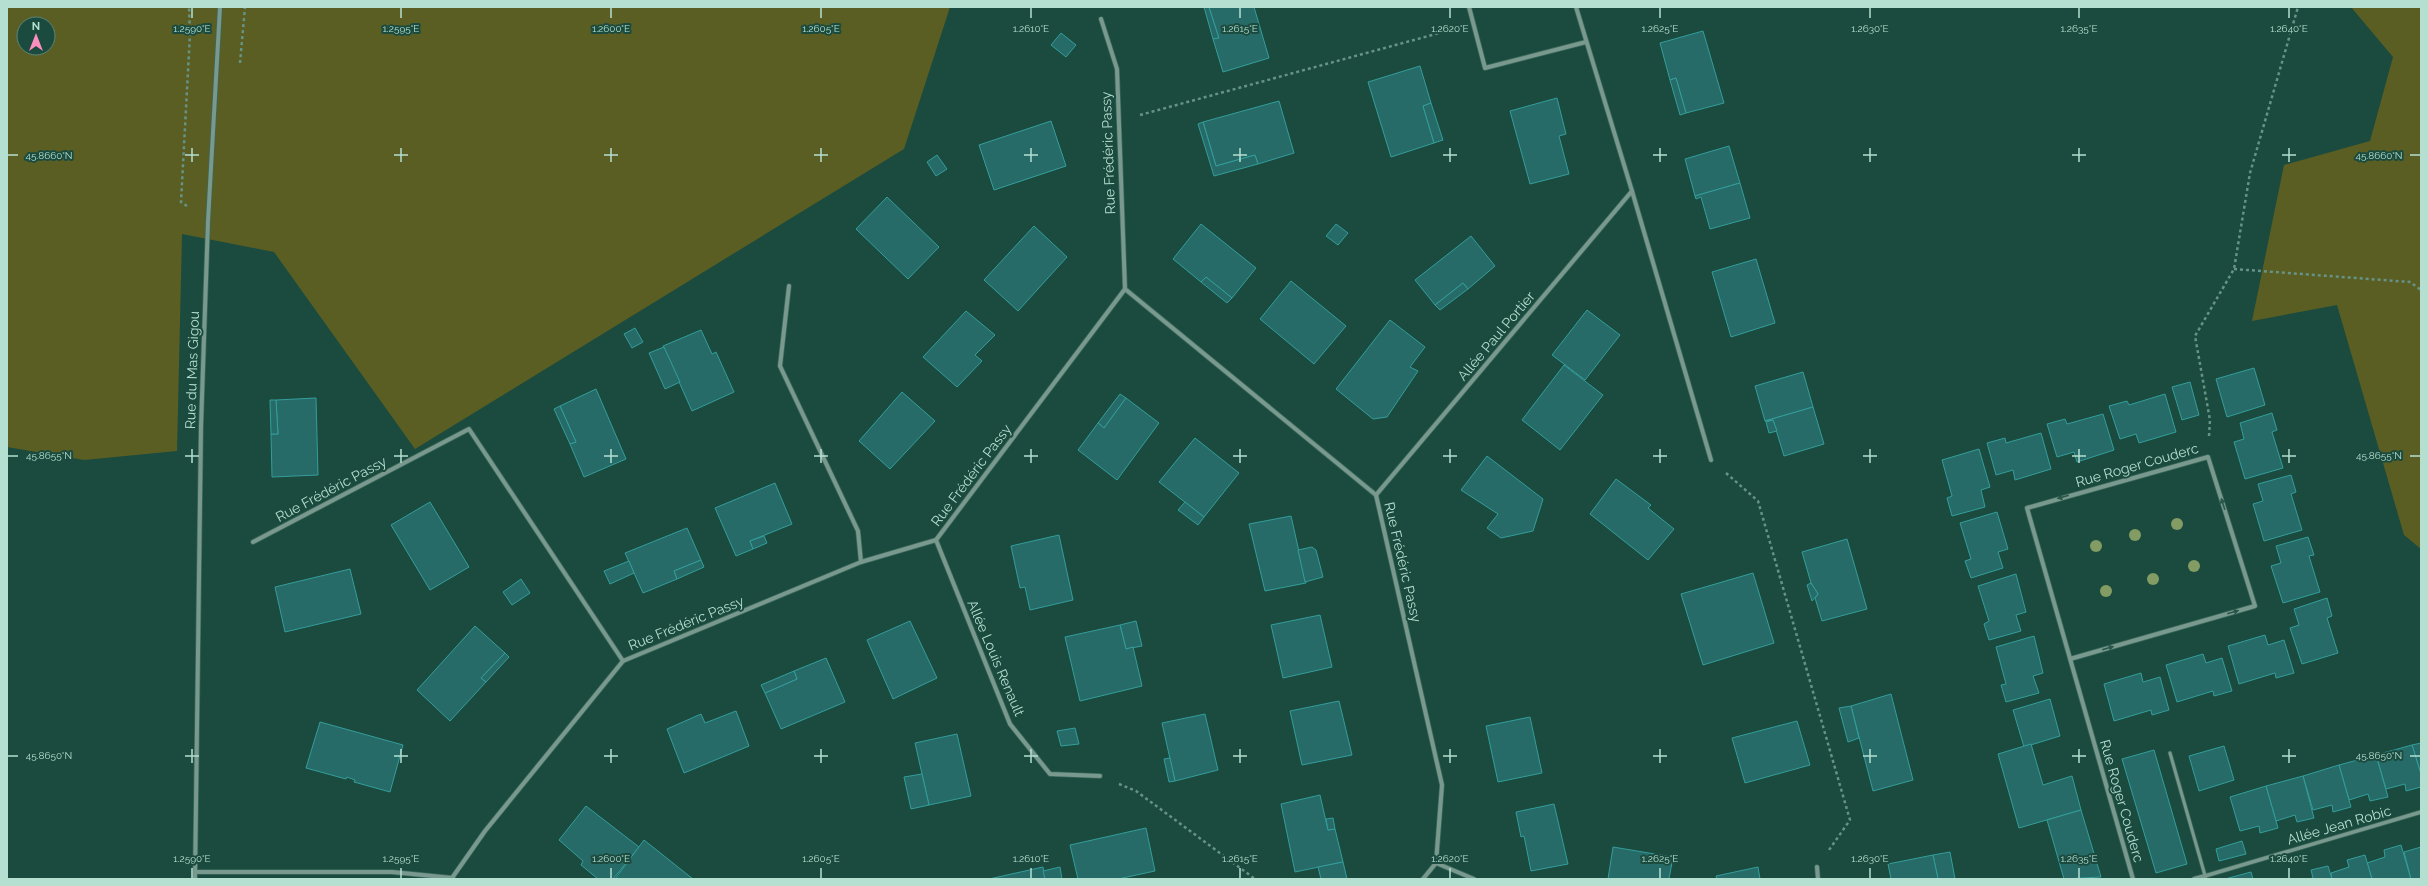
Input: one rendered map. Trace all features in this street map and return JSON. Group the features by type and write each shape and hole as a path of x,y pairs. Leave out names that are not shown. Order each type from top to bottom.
{"street":[{"name":"Rue du Mas Gigou","path":"195,879 201,426 208,221 220,7"},
{"path":"1469,7 1485,68 1586,42"},
{"path":"1576,7 1711,460"},
{"name":"Rue Frédéric Passy","path":"453,878 485,831 622,661 861,562 936,540 1125,289 1117,70 1101,19"},
{"name":"Allée Paul Portier","path":"1376,495 1632,191"},
{"path":"789,286 780,366 858,531 861,562"},
{"name":"Rue Frédéric Passy","path":"1125,289 1376,495 1442,785 1436,863"},
{"name":"Rue Frédéric Passy","path":"253,542 469,428 622,661"},
{"name":"Rue Roger Couderc","path":"2070,659 2255,606 2208,457 2027,508 2070,659 2133,879"},
{"name":"Allée Louis Renault","path":"936,540 1010,724 1050,774 1100,776"},
{"name":"Allée Jean Robic","path":"2194,879 2206,877 2421,812"},
{"path":"1423,879 1436,863 1474,879"},
{"path":"1817,867 1818,879"},
{"path":"196,872 392,872 453,878"}],"lane":[{"path":"2170,753 2206,877"}],"path":[{"path":"189,7 190,34 181,202 208,221"},
{"path":"2208,457 2210,420 2195,336 2234,269 2250,173 2298,7"},
{"path":"1118,118 1144,114 1473,23"},
{"path":"2234,269 2410,282 2421,290"},
{"path":"1711,460 1758,501 1850,820 1817,867"},
{"path":"1100,776 1136,791 1255,879"}],"green space":[{"path":"7,7 950,7 904,149 415,449 274,252 182,234 177,451 84,460 7,447"},
{"path":"2351,7 2421,7 2421,549 2404,535 2337,305 2252,321 2284,165 2370,141 2393,57"}],"building":[{"path":"1204,7 1209,7 1219,38 1213,39"},
{"path":"1209,7 1254,7 1269,58 1223,72 1213,39 1219,38"},
{"path":"1703,31 1724,103 1686,113 1676,78 1670,80 1660,43"},
{"path":"1061,33 1076,45 1066,57 1051,45"},
{"path":"1420,66 1431,103 1423,106 1434,143 1391,157 1368,82"},
{"path":"1676,78 1686,113 1680,115 1670,80"},
{"path":"1557,98 1566,134 1559,136 1569,174 1530,184 1510,111"},
{"path":"1279,101 1294,153 1258,164 1255,155 1216,166 1203,122"},
{"path":"1431,103 1443,140 1434,143 1423,106"},
{"path":"1051,121 1066,166 994,190 979,145"},
{"path":"1203,122 1216,166 1255,155 1258,164 1214,176 1198,124"},
{"path":"1729,146 1740,183 1695,196 1685,159"},
{"path":"937,155 947,169 936,176 927,162"},
{"path":"1740,183 1750,218 1710,229 1701,197 1696,199 1695,196"},
{"path":"887,197 939,247 908,279 856,229"},
{"path":"1201,224 1256,268 1232,298 1206,277 1201,282 1173,259"},
{"path":"1336,224 1348,233 1338,245 1326,236"},
{"path":"1034,226 1067,257 1018,311 984,280"},
{"path":"1471,236 1495,266 1468,289 1463,283 1435,305 1415,280"},
{"path":"1756,259 1775,323 1731,337 1712,272"},
{"path":"1206,277 1232,298 1227,303 1201,282"},
{"path":"1291,281 1346,326 1314,364 1260,319"},
{"path":"1463,283 1468,289 1440,310 1435,305"},
{"path":"1587,310 1620,335 1585,380 1552,355"},
{"path":"966,311 995,335 975,355 982,361 957,387 923,357"},
{"path":"1390,320 1425,347 1410,367 1418,371 1387,417 1373,419 1336,389"},
{"path":"635,328 643,342 632,348 624,334"},
{"path":"701,330 712,354 716,352 734,392 692,411 663,346"},
{"path":"664,347 680,382 665,389 649,353"},
{"path":"1564,365 1603,395 1560,450 1522,420"},
{"path":"2254,368 2265,405 2227,417 2216,379"},
{"path":"1803,372 1813,407 1765,421 1755,386"},
{"path":"2190,382 2199,415 2182,420 2172,387"},
{"path":"596,389 626,459 584,477 570,444 576,442 560,406"},
{"path":"902,392 935,421 890,469 859,441"},
{"path":"1120,394 1126,398 1104,428 1098,423"},
{"path":"2165,394 2176,432 2139,443 2136,434 2120,439 2109,406 2127,401 2129,405"},
{"path":"316,398 318,475 272,477 271,434 278,434 276,400"},
{"path":"1126,398 1159,423 1117,480 1078,450 1098,423 1104,428"},
{"path":"270,400 276,400 278,434 271,434"},
{"path":"560,406 576,442 570,444 554,409"},
{"path":"1813,407 1824,444 1784,456 1773,420 1765,421"},
{"path":"2272,413 2277,430 2272,432 2283,468 2245,479 2234,442 2244,439 2240,423"},
{"path":"2103,414 2114,450 2077,462 2074,452 2057,457 2047,424 2065,419 2067,424"},
{"path":"1773,420 1777,431 1769,433 1766,422"},
{"path":"2041,433 2051,469 2015,480 2013,470 1996,475 1987,443 2005,438 2006,443"},
{"path":"1195,438 1239,473 1204,517 1159,482"},
{"path":"1979,449 1990,487 1981,490 1985,507 1952,516 1947,498 1952,496 1942,460"},
{"path":"1487,456 1543,499 1533,531 1501,538 1487,528 1498,514 1461,490"},
{"path":"2291,475 2296,492 2291,494 2302,530 2264,541 2253,504 2263,501 2258,484"},
{"path":"1616,479 1651,505 1648,508 1674,529 1648,560 1590,514"},
{"path":"775,483 792,524 750,541 753,549 736,556 715,508"},
{"path":"430,502 469,567 430,590 391,525"},
{"path":"1185,502 1204,517 1198,525 1178,510"},
{"path":"1997,512 2008,549 1998,552 2003,568 1971,578 1965,561 1971,559 1960,523"},
{"path":"1291,516 1306,583 1265,591 1249,524"},
{"path":"687,528 701,560 674,571 677,579 643,593 625,553"},
{"path":"1059,535 1073,600 1030,610 1025,587 1020,588 1011,546"},
{"path":"764,536 767,543 753,549 750,541"},
{"path":"2308,537 2314,555 2309,556 2320,592 2283,603 2271,566 2281,563 2276,546"},
{"path":"1847,539 1867,609 1822,621 1815,598 1818,594 1811,583 1802,552"},
{"path":"1312,547 1316,550 1323,577 1305,582 1298,550"},
{"path":"701,560 704,567 677,579 674,571"},
{"path":"629,561 634,573 610,584 604,571"},
{"path":"350,569 361,614 285,632 275,587"},
{"path":"1753,573 1774,643 1703,665 1681,594"},
{"path":"2016,574 2026,612 2016,615 2021,631 1989,640 1984,624 1989,621 1978,586"},
{"path":"521,579 530,593 512,605 503,592"},
{"path":"1811,583 1818,594 1812,601 1807,585"},
{"path":"2327,598 2332,616 2327,618 2338,653 2302,664 2290,628 2299,625 2294,609"},
{"path":"1320,615 1332,667 1283,678 1271,625"},
{"path":"910,621 937,678 893,699 867,640"},
{"path":"1136,621 1142,646 1126,649 1120,625"},
{"path":"1120,625 1126,649 1133,647 1142,686 1080,701 1065,637"},
{"path":"475,626 505,653 481,678 486,682 450,721 417,690"},
{"path":"2265,635 2268,645 2284,640 2294,673 2276,678 2275,673 2239,684 2228,646"},
{"path":"2034,636 2043,673 2033,676 2039,693 2006,702 2001,685 2006,684 1996,647"},
{"path":"505,653 509,657 486,682 481,678"},
{"path":"2203,654 2206,663 2222,658 2232,691 2214,696 2213,691 2177,702 2166,665"},
{"path":"826,658 845,702 781,729 765,693 797,679 794,671"},
{"path":"794,671 797,679 765,693 761,685"},
{"path":"2141,673 2143,682 2160,677 2169,710 2152,715 2151,710 2114,721 2104,684"},
{"path":"1891,694 1913,780 1873,791 1851,706"},
{"path":"2050,699 2060,736 2024,747 2013,710"},
{"path":"1339,701 1352,755 1302,765 1290,711"},
{"path":"1851,706 1859,738 1848,742 1839,708"},
{"path":"736,711 749,746 684,773 667,729 701,714 705,723"},
{"path":"1205,714 1218,770 1175,781 1162,723"},
{"path":"1530,717 1542,773 1498,782 1486,726"},
{"path":"1797,721 1810,765 1745,783 1732,738"},
{"path":"320,722 403,745 390,792 354,782 355,780 347,777 346,779 306,768"},
{"path":"1075,728 1079,744 1061,746 1057,731"},
{"path":"957,734 971,796 929,805 915,743"},
{"path":"2421,743 2421,774 2412,745"},
{"path":"2031,744 2043,785 2072,776 2081,810 2019,828 1998,754"},
{"path":"2412,745 2421,774 2421,787 2406,791 2405,784 2386,789 2376,755"},
{"path":"2224,746 2234,780 2199,791 2189,756"},
{"path":"2154,750 2187,864 2156,873 2122,759"},
{"path":"2376,755 2388,797 2370,801 2368,794 2349,800 2339,765"},
{"path":"1170,758 1175,781 1169,782 1164,759"},
{"path":"2339,765 2351,807 2333,812 2332,805 2313,810 2303,776"},
{"path":"922,774 929,805 911,809 904,777"},
{"path":"2303,776 2314,818 2297,822 2295,815 2276,821 2266,786"},
{"path":"2266,786 2278,828 2260,833 2259,826 2240,831 2230,797"},
{"path":"1320,795 1328,830 1335,829 1343,862 1295,872 1281,804"},
{"path":"1554,804 1568,864 1531,871 1524,836 1521,837 1516,812"},
{"path":"586,806 639,847 613,879 598,879 581,865 583,861 559,840"},
{"path":"2081,810 2101,877 2064,879 2047,820"},
{"path":"1333,818 1335,829 1328,830 1326,819"},
{"path":"1146,828 1155,871 1118,879 1078,879 1070,845"},
{"path":"644,840 693,879 615,879"},
{"path":"2242,841 2246,854 2219,861 2216,849"},
{"path":"2401,845 2411,879 2372,879 2367,863 2385,857 2384,850"},
{"path":"1613,847 1673,857 1669,879 1608,879"},
{"path":"2421,847 2421,879 2411,879 2404,852"},
{"path":"1950,852 1955,879 1938,879 1933,855"},
{"path":"1933,855 1938,879 1891,879 1888,864"},
{"path":"2365,855 2372,879 2332,879 2331,873 2349,867 2347,860"},
{"path":"1343,862 1347,879 1321,879 1318,867"},
{"path":"2328,866 2332,879 2308,879 2313,878 2311,870"},
{"path":"1043,867 1045,879 989,879"},
{"path":"1060,867 1062,879 1045,879 1043,871"},
{"path":"1758,867 1760,879 1717,879 1716,876"},
{"path":"2251,872 2253,879 2225,879"}]}
